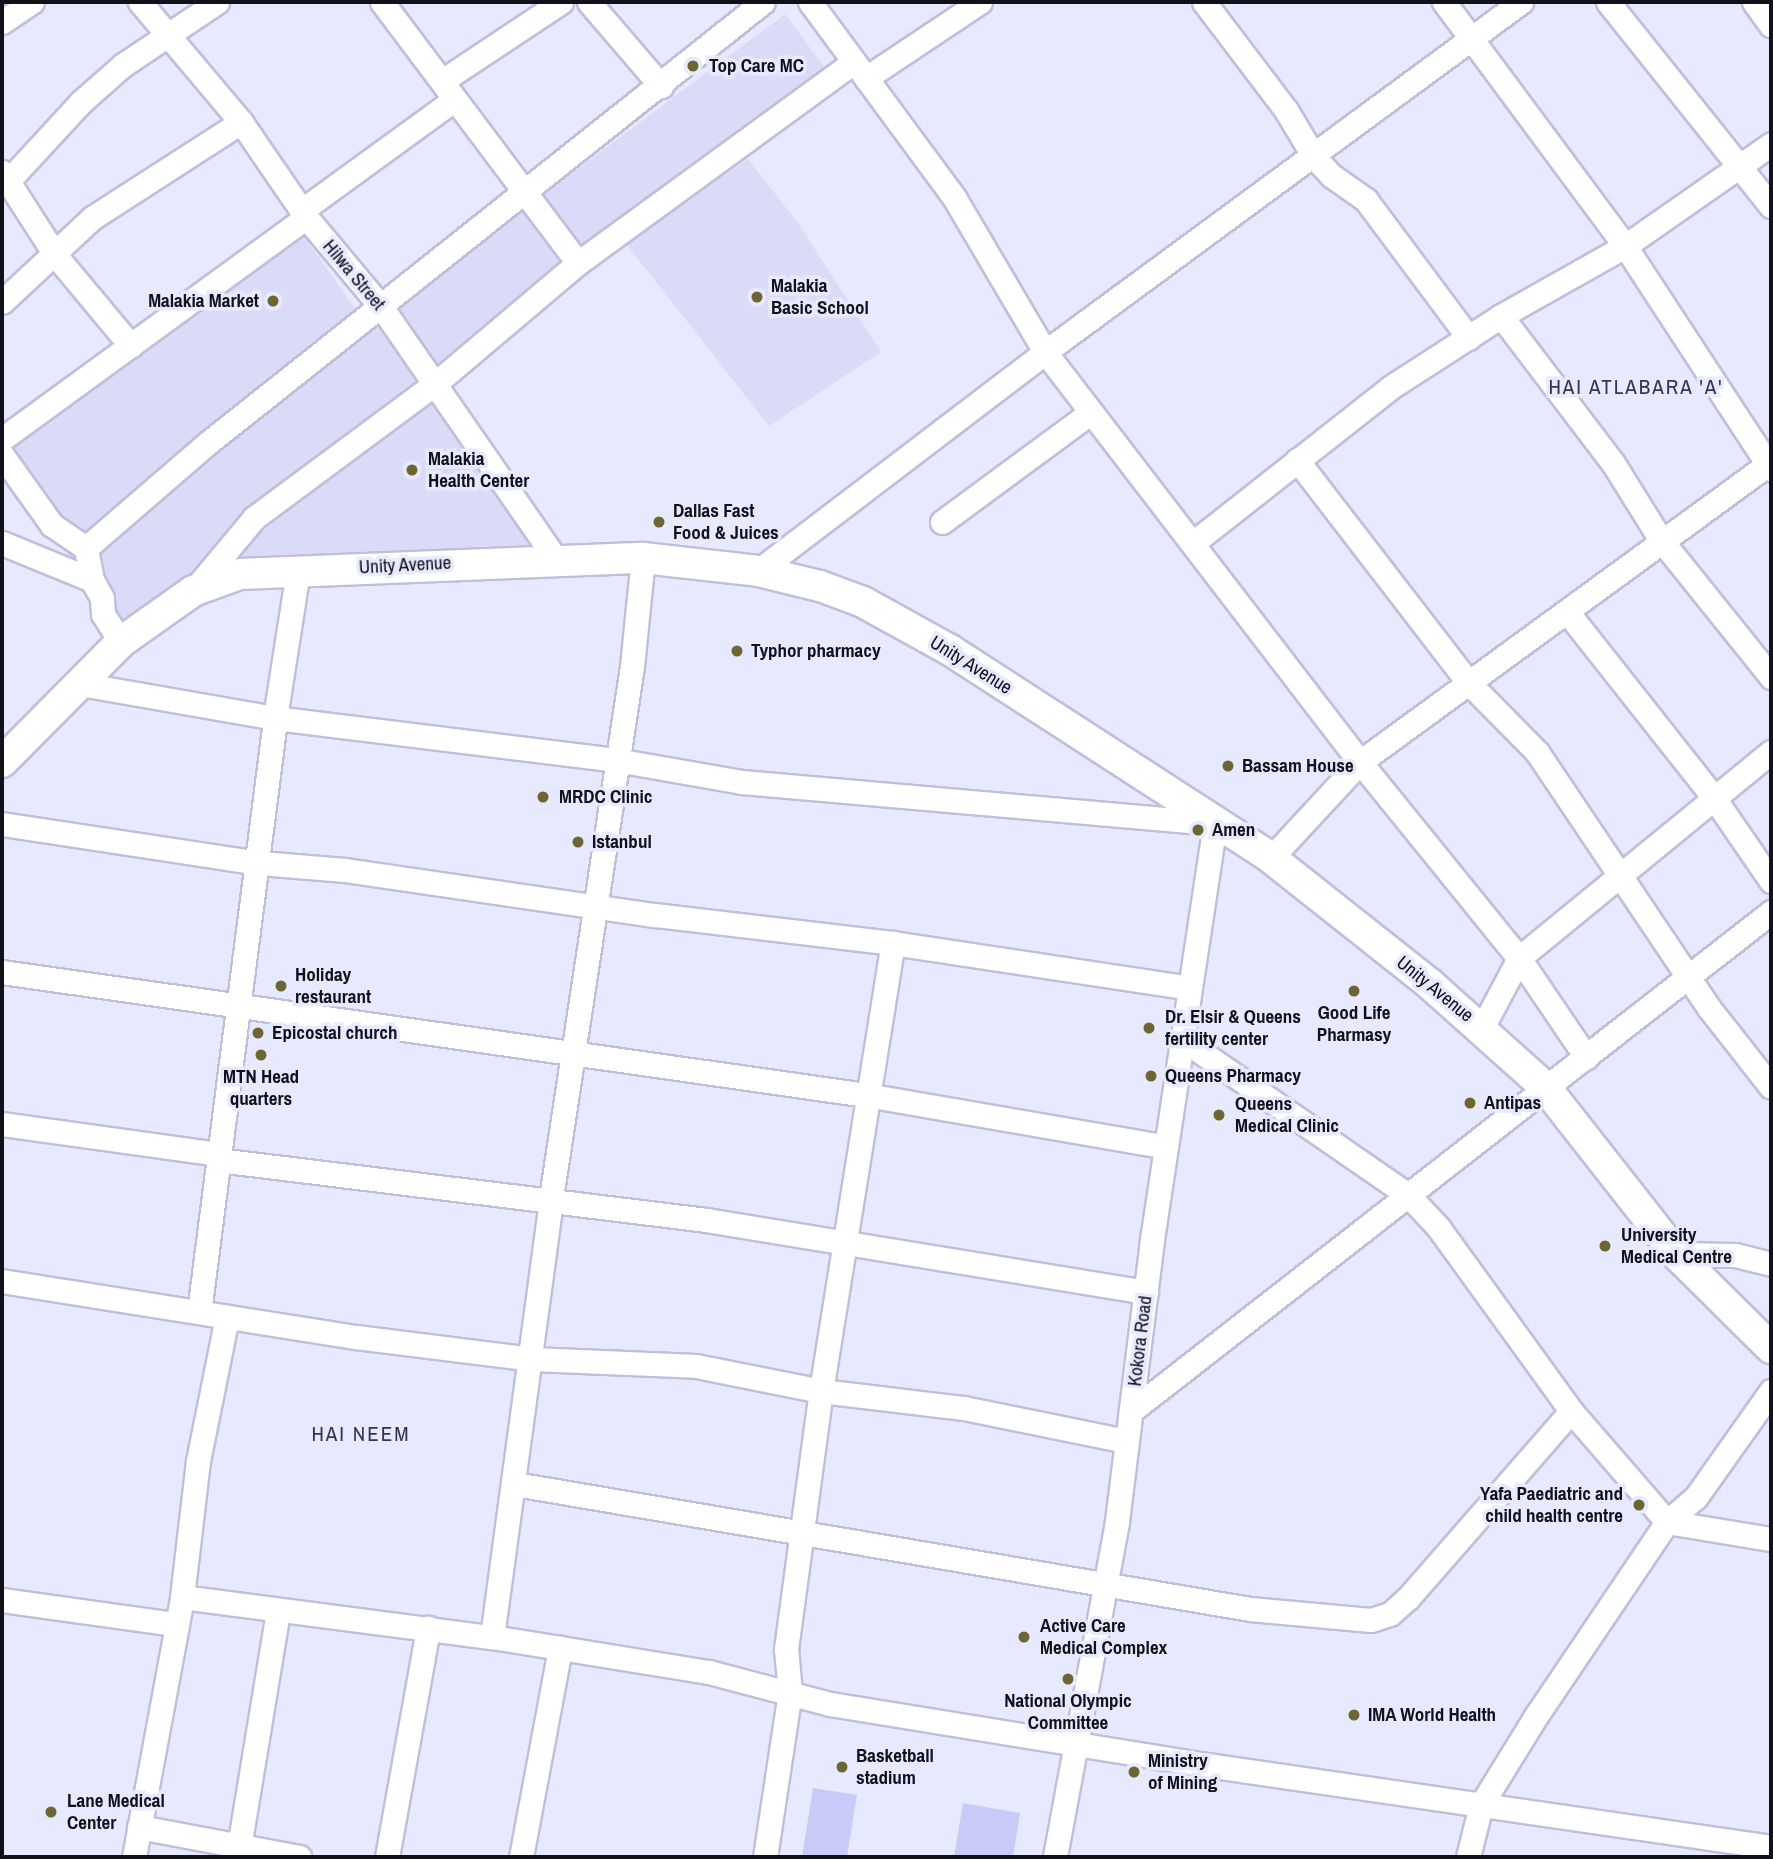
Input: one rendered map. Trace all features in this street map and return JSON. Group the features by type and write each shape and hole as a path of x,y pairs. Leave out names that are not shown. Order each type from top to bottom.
{"main road":[{"name":"Unity Avenue","path":"2,762 121,642 193,591 240,574 556,559 643,558 758,571 820,586 863,602 950,650 1271,858 1482,1028 1546,1088 1676,1254 1771,1348"}],"street":[{"path":"2,22 32,2"},
{"name":"Hilwa Street","path":"140,2 241,122 304,214 382,307 437,382 556,559"},
{"path":"131,346 56,256 5,176 123,65 217,2"},
{"path":"382,2 578,263"},
{"path":"2,439 131,346 304,214 448,90 562,2"},
{"path":"589,2 661,86"},
{"path":"86,548 209,442 382,307 523,190 661,86 763,2"},
{"path":"810,2 955,199 1045,352 1360,762 1518,958 1586,1057"},
{"path":"193,591 254,518 437,382 578,263 860,70 980,2"},
{"path":"1204,2 1286,110 1314,156 1332,176 1366,200 1469,338"},
{"path":"1271,858 1360,762 1468,682 1568,613 1661,540 1743,487 1770,465 1625,246 1444,2"},
{"path":"758,571 1045,352 1521,2"},
{"path":"1608,2 1771,206"},
{"path":"1754,2 1771,25"},
{"path":"2,302 56,256 92,218 241,122"},
{"path":"1193,543 1391,387 1501,316 1625,246 1771,144"},
{"path":"1501,316 1613,463 1661,540 1771,677"},
{"path":"942,522 1091,412"},
{"path":"2,455 51,525 86,548 92,580 102,598 103,614 121,642"},
{"path":"1297,460 1468,682 1537,752 1579,810 1619,878 1686,975 1771,1087"},
{"path":"5,550 92,580"},
{"path":"492,1637 532,1359 551,1198 575,1054 643,558"},
{"path":"199,1312 237,1006 260,863 275,718 298,570"},
{"path":"1568,613 1714,798 1771,881"},
{"path":"80,684 275,718 616,760 741,782 1215,823"},
{"path":"1482,1028 1518,958 1771,752"},
{"name":"Kokora Road","path":"1055,1857 1106,1584 1189,988 1215,823"},
{"path":"2,824 260,863 345,870 596,906 893,943 1189,988"},
{"path":"1131,1411 1586,1057 1686,975 1771,912"},
{"path":"765,1857 790,1692 786,1649 821,1391 866,1095 893,943"},
{"path":"2,972 866,1095 1167,1147"},
{"path":"1182,1039 1408,1195 1438,1227 1571,1411 1667,1522 1771,1539"},
{"path":"2,1124 219,1157 551,1198 1146,1292"},
{"path":"1676,1254 1735,1255 1771,1264"},
{"path":"2,1281 227,1317 532,1359 696,1366 821,1391 964,1408 1126,1441"},
{"path":"134,1857 182,1597 198,1461 227,1317"},
{"path":"1468,1857 1481,1805 1667,1522 1696,1497 1771,1391"},
{"path":"515,1485 804,1530 1250,1609 1371,1620 1390,1614 1571,1411"},
{"path":"182,1597 278,1612 492,1637 709,1672 830,1704 1771,1847"},
{"path":"2,1600 176,1624"},
{"path":"244,1851 278,1612"},
{"path":"387,1857 428,1628"},
{"path":"521,1857 560,1648"},
{"path":"139,1827 244,1851 299,1857"}],"shaded area":[{"name":"Malakia Market","path":"785,14 830,75 120,637 2,451 300,230 367,326"},
{"name":"Malakia Basic School","path":"748,159 798,223 881,352 769,426 624,241"},
{"name":"Malakia Health Center","path":"430,388 547,552 218,569"},
{"path":"813,1788 857,1795 847,1857 802,1857"},
{"path":"963,1803 1020,1813 1013,1857 954,1857"}],"place":[{"name":"Top Care MC","path":"693,66"},
{"name":"Malakia Basic School","path":"757,297"},
{"name":"Malakia Market","path":"273,301"},
{"name":"Malakia Health Center","path":"412,470"},
{"name":"Dallas Fast Food & Juices","path":"659,522"},
{"name":"Typhor pharmacy","path":"737,651"},
{"name":"Bassam House","path":"1228,766"},
{"name":"MRDC Clinic","path":"543,797"},
{"name":"Amen","path":"1198,830"},
{"name":"Istanbul","path":"578,842"},
{"name":"Holiday restaurant","path":"281,986"},
{"name":"Good Life Pharmasy","path":"1354,991"},
{"name":"Dr. Elsir & Queens fertility center","path":"1149,1028"},
{"name":"Epicostal church","path":"258,1033"},
{"name":"MTN Head quarters","path":"261,1055"},
{"name":"Queens Pharmacy","path":"1151,1076"},
{"name":"Antipas","path":"1470,1103"},
{"name":"Queens Medical Clinic","path":"1219,1115"},
{"name":"University Medical Centre","path":"1605,1246"},
{"name":"Yafa Paediatric and child health centre","path":"1639,1505"},
{"name":"Active Care Medical Complex","path":"1024,1637"},
{"name":"National Olympic Committee","path":"1068,1679"},
{"name":"IMA World Health","path":"1354,1715"},
{"name":"Basketball stadium","path":"842,1767"},
{"name":"Ministry of Mining","path":"1134,1772"},
{"name":"Lane Medical Center","path":"51,1812"}],"district":[{"name":"HAI ATLABARA 'A'","path":"1636,387"},
{"name":"HAI NEEM","path":"361,1434"}]}
